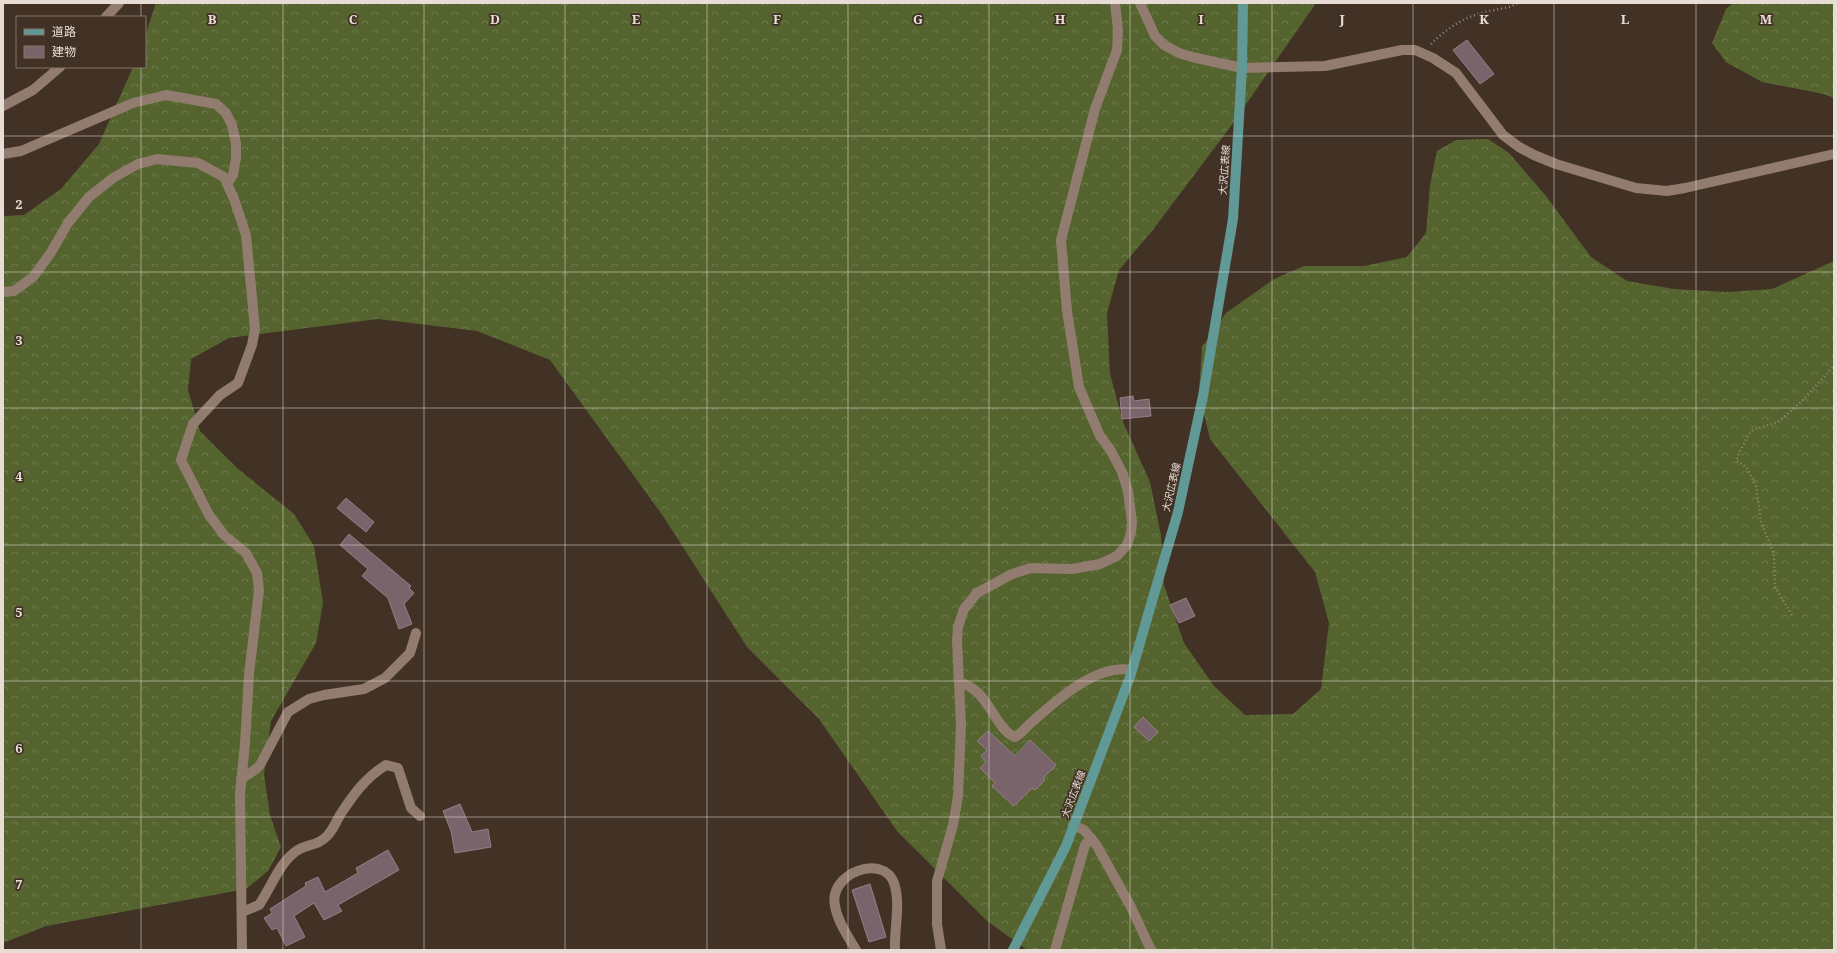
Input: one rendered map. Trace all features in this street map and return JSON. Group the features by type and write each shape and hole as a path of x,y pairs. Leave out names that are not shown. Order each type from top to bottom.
{"main road":[{"name":"大沢広表線","path":"1013,950 1066,846 1132,670 1178,512 1203,396 1233,219 1242,68 1243,3"}],"street":[{"path":"107,16 119,3"},
{"path":"941,950 937,924 938,881 953,825 958,796 961,725 960,683 957,659 958,627 964,609 977,594 1012,574 1030,568 1072,569 1100,564 1117,556 1127,545 1131,534 1132,522 1128,491 1122,472 1100,436 1079,387 1067,311 1061,240 1096,109 1117,50 1118,30 1115,3"},
{"path":"1140,3 1154,36 1164,45 1179,53 1192,57 1242,68 1325,66 1402,50 1416,50 1444,64 1456,73 1503,135 1519,147 1556,164 1636,188 1667,191 1685,188 1834,154"},
{"path":"3,106 33,90 59,68"},
{"path":"3,154 21,151 133,103 166,95 216,104 226,113 232,125 236,143 236,158 232,175 227,184"},
{"path":"3,292 14,291 33,277 50,254 68,223 90,196 113,178 138,164 157,159 198,162 224,177 246,236 255,329 252,345 238,383 220,395 193,424 181,460 209,515 224,536 246,553 257,573 259,590 249,674 245,744 240,794 242,950"},
{"path":"241,779 260,765 288,712 309,699 324,695 364,689 385,678 410,653 416,633"},
{"path":"960,683 970,686 977,692 1007,732 1014,738 1060,697 1080,684 1116,669 1132,670"},
{"path":"242,912 259,905 277,874 295,852 302,847 316,845 323,841 357,789 376,771 386,765 398,768 411,808 420,816"},
{"path":"1073,825 1084,830 1097,846 1131,907 1151,950"},
{"path":"1055,950 1085,845 1091,838"},
{"path":"856,950 840,921 834,906 834,896 843,878 861,869 869,869 883,872 890,877 893,882 896,892 895,950"}],"path":[{"path":"1424,54 1441,35 1464,19 1486,11 1512,6 1518,3"},
{"path":"1792,615 1775,587 1774,554 1761,522 1756,485 1746,468 1736,460 1748,435 1753,430 1778,422 1801,402 1834,366"}],"green space":[{"path":"156,3 1316,3 1231,126 1152,231 1119,270 1107,313 1110,374 1123,422 1150,482 1161,535 1164,585 1184,643 1214,686 1245,715 1293,714 1321,689 1329,623 1315,572 1210,439 1199,392 1202,347 1226,313 1274,279 1304,266 1364,266 1407,257 1426,233 1430,185 1437,151 1456,140 1488,139 1509,153 1546,196 1591,257 1627,281 1674,289 1727,292 1772,289 1834,261 1834,950 1027,950 986,920 897,831 819,719 747,647 663,516 550,360 477,331 378,319 229,338 191,359 188,390 200,431 237,468 294,514 314,546 323,603 316,643 271,721 264,774 270,815 281,847 268,871 246,889 46,926 3,943 3,216 24,215 61,189 99,144 133,68 146,68 146,33"},
{"path":"1733,3 1834,3 1834,98 1824,94 1762,82 1726,62 1712,43 1726,9"}],"building":[{"path":"1467,40 1494,74 1480,84 1453,50"},
{"path":"1133,396 1134,401 1149,399 1151,416 1122,419 1120,398"},
{"path":"346,498 374,522 366,532 337,508"},
{"path":"349,534 411,586 409,588 414,593 404,604 412,624 399,629 388,598 362,576 368,569 340,545"},
{"path":"1186,598 1195,616 1179,623 1170,605"},
{"path":"1143,717 1158,732 1149,741 1134,727"},
{"path":"988,731 1015,756 1030,740 1056,765 1043,778 1045,780 1035,790 1032,788 1014,806 992,786 995,783 980,768 986,762 981,756 987,750 977,741"},
{"path":"460,804 472,832 488,829 491,847 455,853 451,831 443,811"},
{"path":"388,850 399,870 338,905 342,911 324,920 314,903 294,916 305,937 286,946 277,928 272,930 264,918 272,913 270,909 306,886 305,883 318,877 325,892 358,873 356,868"},
{"path":"870,884 886,937 869,942 852,890"}]}
